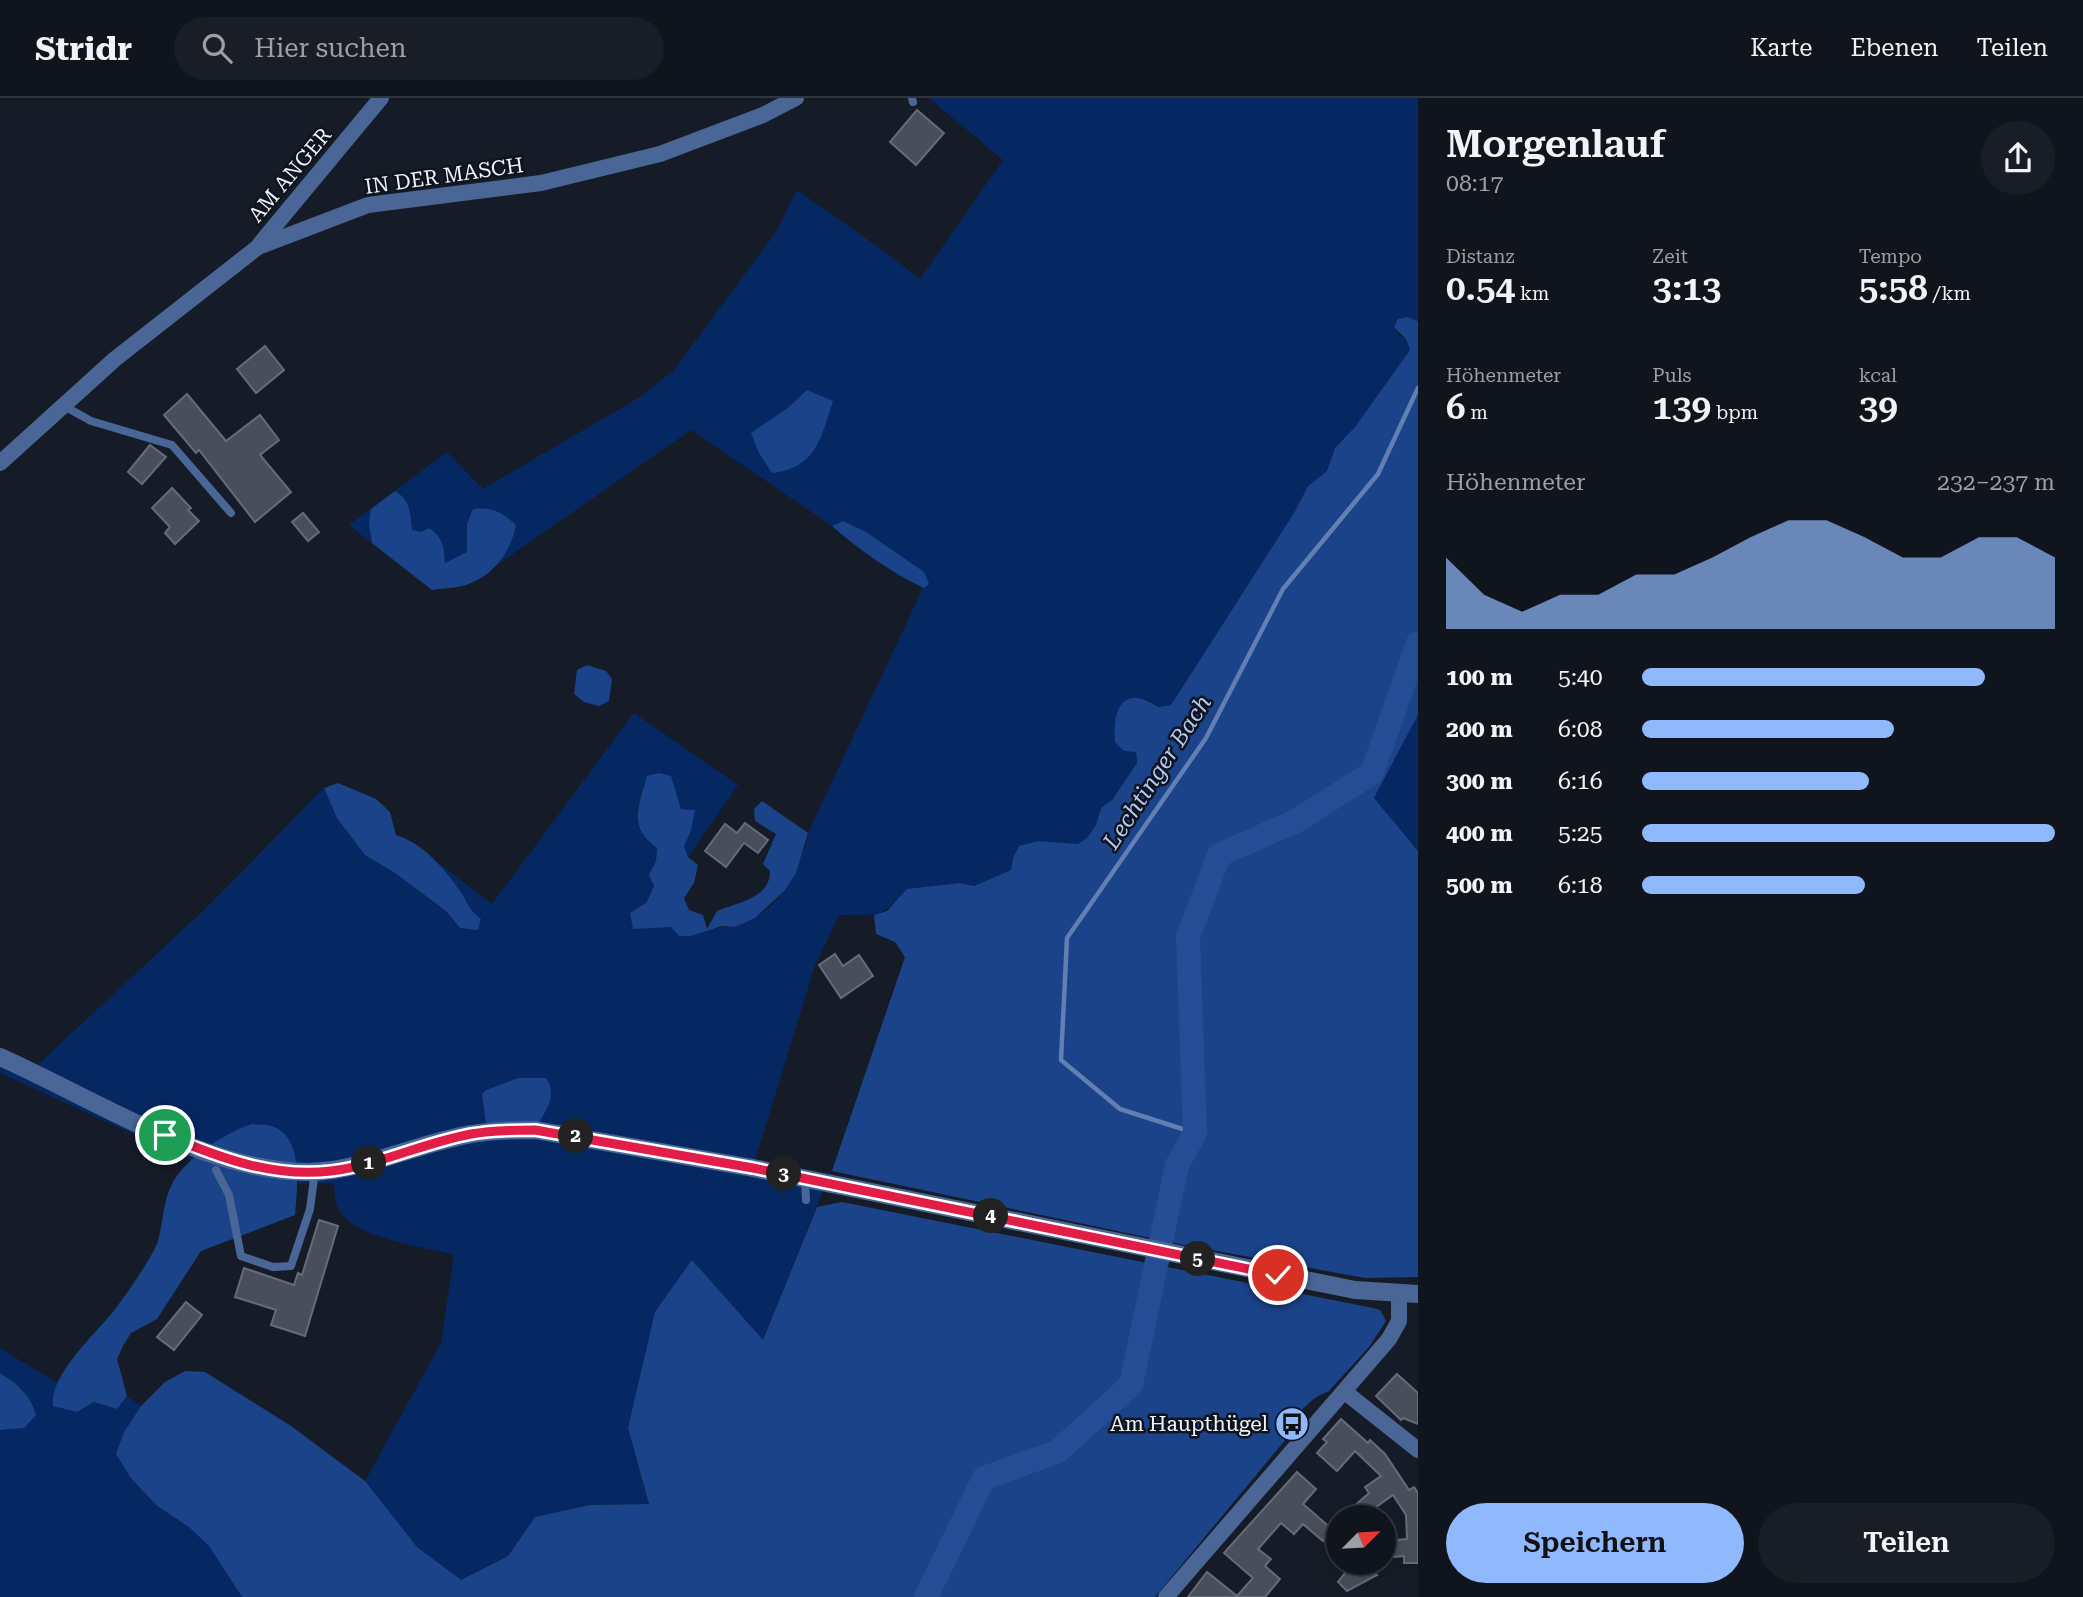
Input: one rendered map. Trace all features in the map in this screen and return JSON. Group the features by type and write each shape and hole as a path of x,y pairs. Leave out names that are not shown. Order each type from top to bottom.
{"street":[{"name":"AM ANGER","path":"258,247 381,98"},
{"name":"IN DER MASCH","path":"0,463 115,359 258,247 368,205 541,183 660,153 763,115 796,98"},
{"path":"0,1057 165,1135 225,1160 298,1172 315,1171 371,1163 471,1134 535,1130 805,1179 1355,1290 1418,1294"},
{"path":"1166,1597 1345,1392 1395,1330 1399,1321 1399,1293"},
{"path":"1345,1392 1418,1450"}],"lane":[{"path":"64,405 91,421 172,445 231,513"},
{"path":"216,1170 229,1195 241,1256 274,1267 291,1265 310,1209 315,1171"},
{"path":"805,1179 806,1200"}],"shaded area":[{"path":"929,98 1418,98 1418,321 1407,317 1398,334 1406,339 1410,350 1355,427 1335,448 1327,471 1308,486 1294,513 1171,705 1158,707 1146,699 1136,752 1137,763 1112,800 1101,808 1096,825 1087,838 1078,844 1038,841 1020,846 1013,858 1011,870 974,886 959,883 908,889 891,906 878,913 839,915 814,968 753,1167 826,1183 763,1340 628,1428 649,1504 590,1505 535,1517 508,1556 460,1580 417,1547 365,1481 441,1343 454,1255 394,1241 351,1223 338,1207 334,1183 298,1184 298,1172 203,1151 192,1161 0,1073 0,1057 31,1071 205,909 324,788 338,818 365,855 395,873 446,911 460,928 481,919 468,908 460,890 430,857 492,904 634,713 738,785 688,857 684,846 691,831 676,795 642,793 637,809 645,840 657,848 656,861 649,875 654,885 646,903 630,913 662,927 702,929 739,924 768,907 781,895 791,879 808,833 923,588 876,560 832,526 691,430 471,583 432,590 349,525 447,452 483,489 640,397 674,370 776,232 797,190 920,279 1003,160","holes":["518,1078 546,1111 534,1130 486,1090"]},
{"path":"1407,317 1418,321 1418,715 1374,798 1418,851 1418,1277 1365,1278 1189,1246 832,1171 905,957 895,942 876,934 874,915 887,911 907,889 959,883 974,886 1011,870 1019,846 1038,841 1078,844 1087,838 1096,825 1101,808 1112,800 1137,763 1136,752 1124,751 1115,742 1116,720 1122,704 1128,699 1136,698 1158,707 1171,705 1294,513 1308,486 1327,471 1335,448 1355,427 1410,350 1406,339 1394,327 1398,319"},
{"path":"807,390 833,401 820,438 808,458 799,465 772,473 759,453 751,433 789,407"},
{"path":"395,491 407,503 412,530 421,532 429,528 440,539 445,563 467,552 467,524 473,509 496,511 516,525 506,552 495,567 480,579 462,586 432,590 372,543 369,523 371,509"},
{"path":"843,521 866,532 924,572 929,584 924,588 864,552 832,526"},
{"path":"587,665 606,671 612,679 609,701 599,706 584,702 574,694 577,670"},
{"path":"1418,715 1418,851 1374,798"},
{"path":"659,773 671,776 681,809 695,810 691,831 684,846 688,857 698,865 694,883 684,898 689,910 703,915 707,929 717,911 751,898 765,888 769,880 770,871 763,864 776,834 755,821 754,809 762,801 808,833 796,873 785,890 755,918 735,927 722,926 691,936 679,936 671,927 633,929 630,913 646,903 654,886 649,875 656,861 657,848 642,832 639,806 647,776"},
{"path":"338,783 376,799 390,812 396,835 431,856 458,888 469,907 481,919 478,930 460,928 446,911 395,873 365,855 337,818 324,788"},
{"path":"518,1078 546,1078 550,1085 551,1098 546,1111 534,1130 487,1132 482,1094"},
{"path":"252,1124 274,1127 284,1133 290,1142 296,1166 295,1215 201,1251 157,1319 131,1333 123,1346 117,1359 127,1396 117,1409 94,1402 77,1412 53,1406 54,1394 65,1369 117,1307 151,1256 158,1241 169,1191 178,1174 207,1148"},
{"path":"842,1202 1373,1308 1380,1310 1386,1321 1369,1347 1328,1392 1315,1398 1301,1411 1291,1425 1286,1439 1155,1597 242,1597 209,1546 190,1528 156,1505 130,1477 116,1454 124,1432 141,1406 165,1382 185,1371 205,1372 291,1426 365,1481 417,1547 461,1580 508,1556 535,1517 590,1505 649,1504 628,1428 655,1312 692,1260 763,1340 817,1207"},
{"path":"0,1348 59,1384 54,1406 77,1412 93,1402 117,1409 127,1396 141,1406 124,1432 117,1454 130,1477 156,1505 190,1528 209,1546 242,1597 0,1597 0,1430 24,1428 7,1377 0,1373"},
{"path":"0,1373 22,1391 34,1408 36,1415 24,1428 0,1430"}],"building":[{"path":"917,110 944,133 916,165 890,142"},
{"path":"265,346 284,370 256,393 237,369"},
{"path":"187,394 226,441 260,415 279,440 260,455 291,492 255,522 199,450 196,453 164,415"},
{"path":"150,445 166,457 142,484 128,472"},
{"path":"172,488 199,521 175,544 165,533 170,527 152,508"},
{"path":"303,513 319,532 308,541 292,522"},
{"path":"745,823 768,840 758,853 744,843 726,867 705,851 725,824 737,833"},
{"path":"835,954 843,966 859,955 873,976 841,998 819,965"},
{"path":"319,1220 338,1226 305,1336 271,1325 276,1310 235,1297 244,1268 294,1285 298,1273 302,1275"},
{"path":"186,1302 202,1315 174,1350 157,1337"},
{"path":"1397,1374 1418,1393 1418,1424 1403,1418 1401,1420 1376,1396"},
{"path":"1341,1419 1385,1454 1409,1490 1414,1487 1418,1493 1418,1563 1404,1563 1404,1556 1396,1557 1396,1540 1407,1539 1406,1515 1393,1495 1379,1505 1355,1505 1369,1493 1365,1487 1381,1476 1355,1451 1337,1471 1317,1453 1327,1442 1323,1439"},
{"path":"1297,1472 1316,1489 1303,1504 1326,1524 1326,1538 1323,1541 1303,1524 1294,1534 1281,1523 1258,1549 1271,1559 1265,1566 1280,1579 1265,1597 1188,1597 1207,1572 1237,1596 1253,1578 1224,1553"},
{"path":"1344,1575 1377,1575 1347,1591 1338,1582"}],"waterway":[{"name":"Lechtinger Bach","path":"1195,1133 1120,1109 1061,1060 1067,938 1206,738 1283,589 1378,474 1418,388"},
{"path":"926,1597 984,1478 1057,1452 1131,1385 1177,1165 1195,1133 1188,937 1219,855 1296,821 1372,773 1418,643"}],"place":[{"name":"Am Haupthügel","path":"1292,1424"}],"route":[{"path":"165,1135 225,1160 298,1172 331,1171 371,1163 471,1134 535,1130 753,1168 1278,1275"}]}
